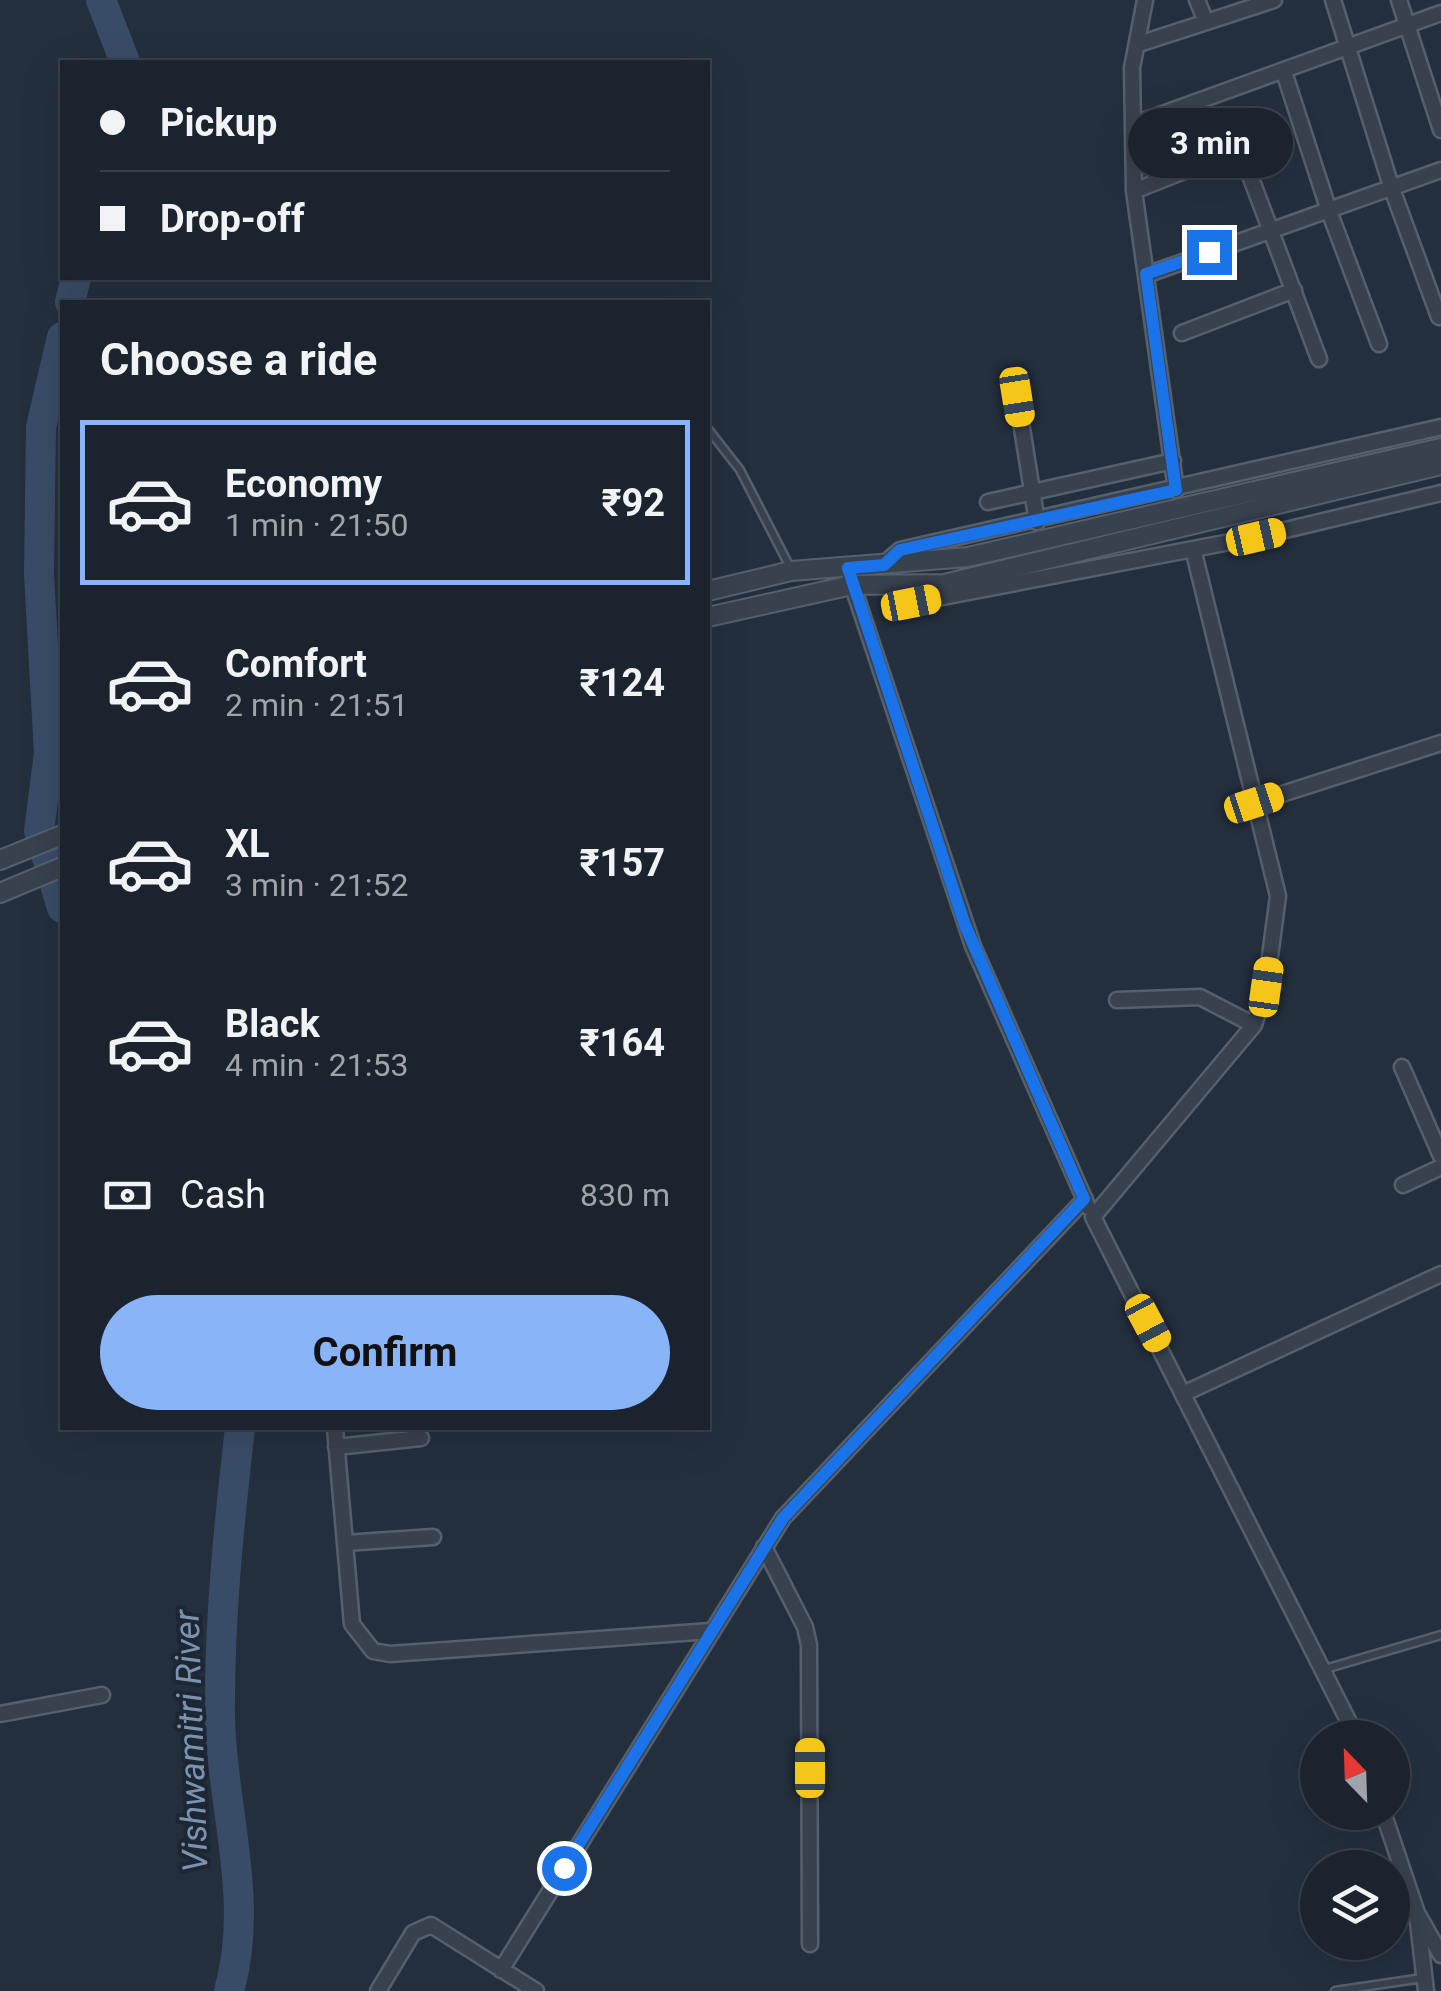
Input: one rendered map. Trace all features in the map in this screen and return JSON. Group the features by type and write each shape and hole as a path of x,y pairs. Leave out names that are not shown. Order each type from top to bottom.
{"street":[{"path":"1145,0 1132,68 1136,124 1134,191 1176,490"},
{"path":"1197,0 1206,22"},
{"path":"1333,0 1392,190 1440,317"},
{"path":"1399,0 1441,130"},
{"path":"1139,44 1269,1"},
{"path":"1136,124 1441,13"},
{"path":"1284,72 1329,211 1379,344"},
{"path":"1134,191 1240,149 1319,358"},
{"path":"1146,274 1441,170"},
{"path":"1182,333 1294,290"},
{"path":"1017,397 1036,522"},
{"path":"884,565 900,550 1441,427"},
{"path":"710,615 884,565 968,557 1441,448"},
{"path":"988,502 1173,461"},
{"path":"710,590 792,571 850,576 889,586 944,584 1441,465"},
{"path":"889,586 911,603 1193,549 1441,493"},
{"path":"1093,1217 1254,1025 1266,987 1278,896 1193,549"},
{"path":"850,576 973,946 1084,1199 1348,1720"},
{"path":"1254,803 1441,742"},
{"path":"0,860 60,836"},
{"path":"0,892 60,868"},
{"path":"1117,1000 1200,997 1254,1025"},
{"path":"1402,1068 1441,1156"},
{"path":"1402,1185 1441,1168"},
{"path":"501,1970 764,1548 815,1480 1084,1199"},
{"path":"1185,1393 1441,1274"},
{"path":"334,1430 352,1624 372,1650 390,1654 711,1631"},
{"path":"336,1447 421,1438"},
{"path":"345,1543 433,1537"},
{"path":"764,1548 796,1608 809,1645 810,1944"},
{"path":"0,1714 102,1695"},
{"path":"1389,1830 1417,1913 1441,1954"},
{"path":"1417,1913 1424,1984"},
{"path":"378,1991 414,1933 430,1925 536,1991"}],"lane":[{"path":"710,432 740,470 792,571"},
{"path":"1324,1669 1441,1635"},
{"path":"1335,1991 1424,1984"}],"waterway":[{"name":"Vishwamitri River","path":"101,0 124,60"},
{"name":"Vishwamitri River","path":"70,300 76,280"},
{"name":"Vishwamitri River","path":"60,346 41,427 39,574 49,753 39,831 60,901"},
{"name":"Vishwamitri River","path":"229,1991 239,1922 222,1752 220,1681 225,1572 240,1430"}],"route":[{"path":"564,1868 783,1518 1084,1199 965,925 848,568 884,565 900,550 1176,490 1146,274 1209,252"}]}
